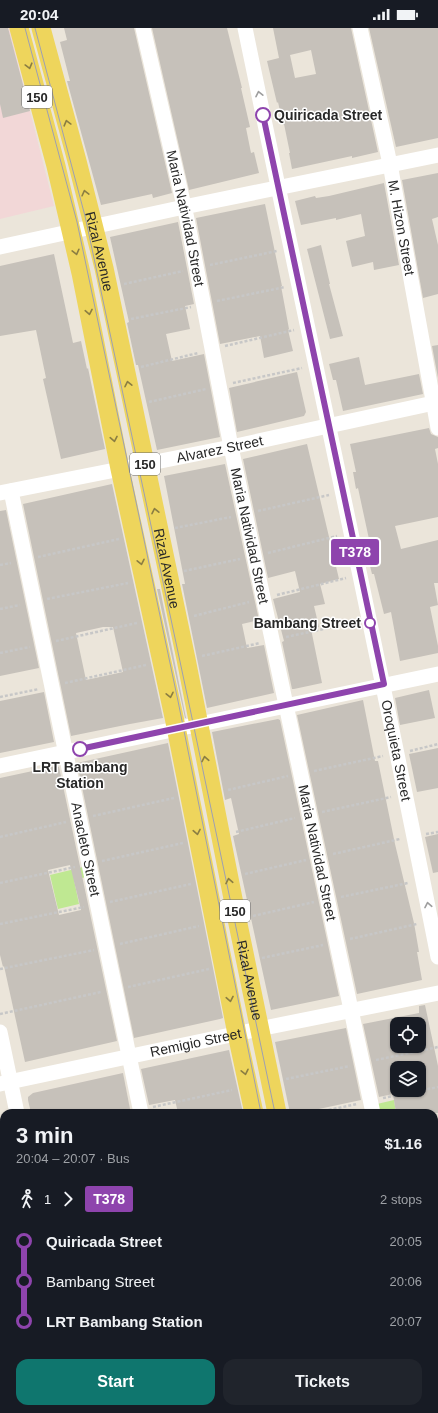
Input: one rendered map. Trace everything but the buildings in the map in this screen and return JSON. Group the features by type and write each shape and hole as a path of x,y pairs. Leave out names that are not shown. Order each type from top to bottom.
{"main road":[{"name":"Rizal Avenue","path":"19,28 81,273 120,469 177,729 253,1109"},
{"name":"Rizal Avenue","path":"42,28 104,268 186,659 276,1109"},
{"path":"81,273 104,268"}],"street":[{"name":"Maria Natividad Street","path":"143,28 184,207 231,447 372,1109"},
{"name":"Oroquieta Street","path":"245,28 328,426 384,684 438,957"},
{"name":"M. Hizon Street","path":"360,28 390,164 436,403 438,428"},
{"path":"0,247 278,187 438,155"},
{"name":"Alvarez Street","path":"6,492 231,447 436,403"},
{"name":"Anacleto Street","path":"6,492 26,560 141,1109"},
{"path":"0,766 384,684 438,674"},
{"name":"Remigio Street","path":"5,1083 438,993"},
{"path":"0,1032 5,1083 15,1109"}],"path":[{"path":"0,565 135,535"},
{"path":"0,609 144,580"},
{"path":"0,653 153,619"},
{"path":"0,697 162,661"},
{"path":"212,794 438,744"},
{"path":"0,837 190,794"},
{"path":"150,1109 248,1087"}],"shaded area":[{"path":"0,28 9,28 54,206 0,219"}],"green space":[{"path":"83,867 86,877 74,880 79,904 58,909 50,875"},
{"path":"394,1100 395,1109 378,1109 377,1104"}],"tram line":[{"path":"25,28 77,222 178,701 260,1109"},
{"path":"35,28 85,216 274,1109"}],"bus line":[{"name":"T378","path":"80,749 384,684 290,248 263,115"}],"place":[{"name":"Quiricada Street","path":"263,115"},
{"name":"Bambang Street","path":"370,623"},
{"name":"LRT Bambang Station","path":"80,749"}]}
